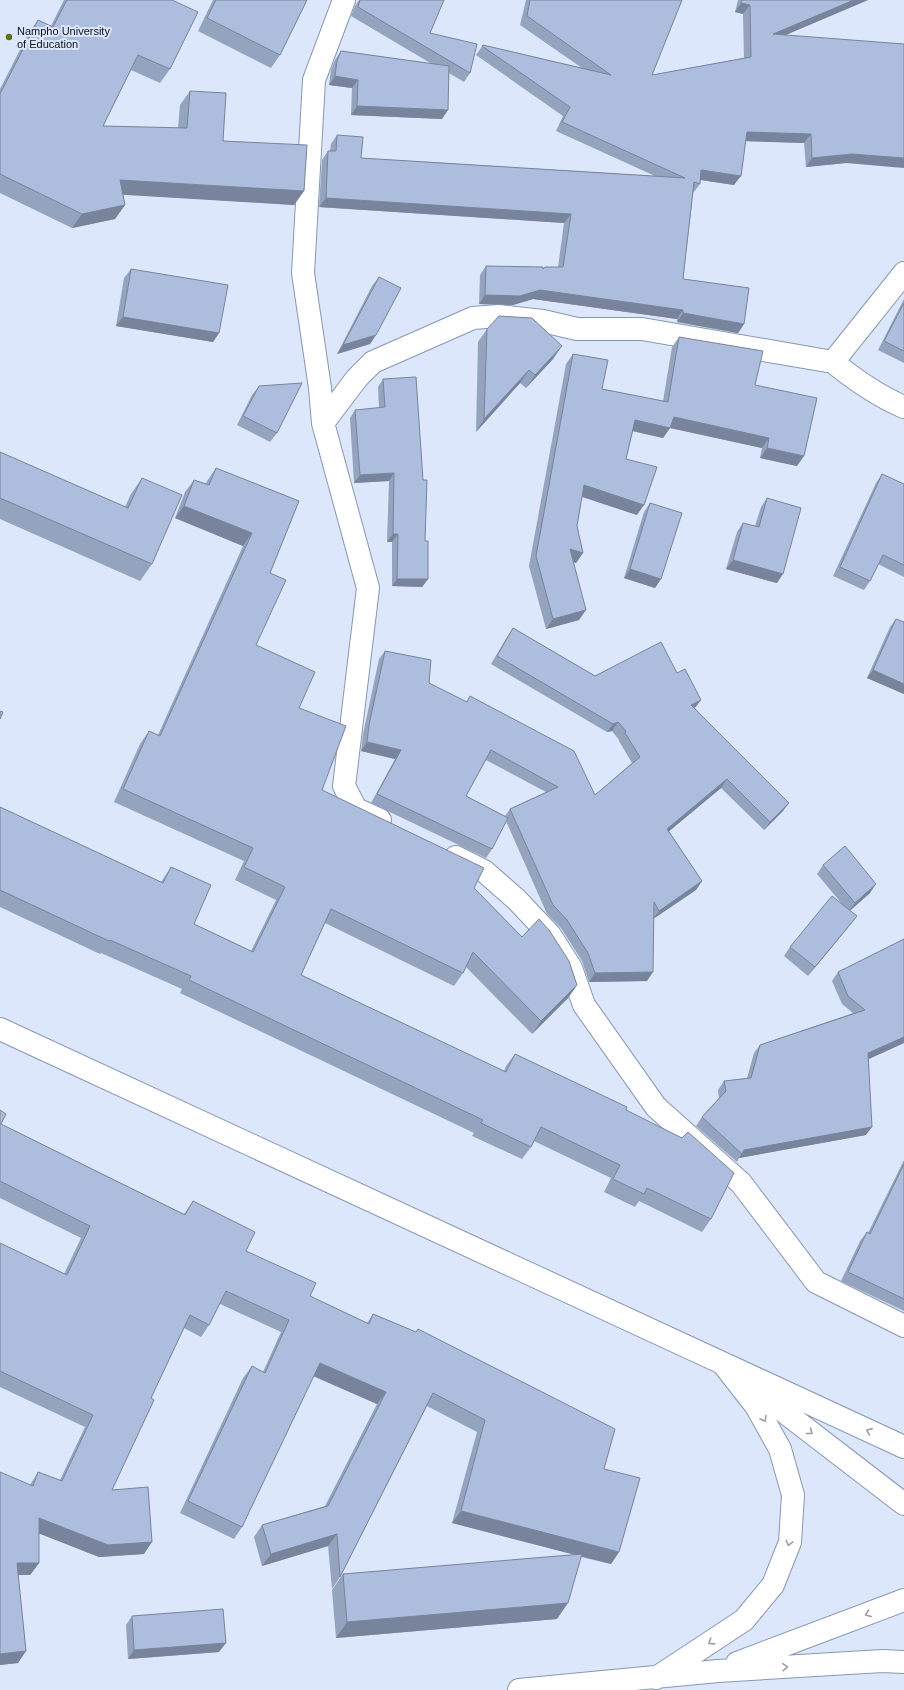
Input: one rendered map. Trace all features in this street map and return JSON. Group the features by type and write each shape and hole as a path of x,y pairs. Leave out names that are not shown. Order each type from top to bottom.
{"street":[{"path":"344,0 314,80 303,273 320,388 323,423 368,588 344,786 356,809 399,830"},
{"path":"833,362 904,273"},
{"path":"323,423 357,378 373,362 473,318 499,316 543,321 578,329 642,329 833,362 857,381 888,400 904,407"},
{"path":"441,850 484,871 517,900 550,935 571,968 584,1005 656,1107 741,1183 816,1282 904,1326"},
{"path":"0,1029 904,1447"},
{"path":"724,1365 904,1504"},
{"path":"656,1678 744,1620 773,1585 790,1542 793,1495 780,1449 756,1406 724,1365"},
{"path":"718,1671 904,1600"},
{"path":"519,1690 718,1671 882,1661 904,1662"}],"building":[{"path":"67,0 172,0 198,12 170,69 138,55 103,126 187,128 190,91 226,93 223,141 307,145 304,191 120,180 125,205 82,214 0,174 0,94 38,20 53,27"},
{"path":"216,0 307,0 280,55 207,18"},
{"path":"360,0 444,0 430,33 477,44 470,73 358,7"},
{"path":"530,0 682,0 652,75 751,57 750,5 741,3 742,0 854,0 773,34 904,44 904,158 852,154 812,158 811,134 747,132 741,176 701,170 700,184 694,182 683,279 749,288 744,324 683,313 683,310 540,290 520,296 485,295 486,266 543,267 543,269 545,267 563,267 571,214 326,198 328,151 336,151 337,135 363,137 361,158 685,178 562,122 570,107 482,46 611,75 527,16"},
{"path":"341,51 449,66 448,110 357,106 358,80 335,76 337,61"},
{"path":"131,269 228,285 219,333 123,317"},
{"path":"379,277 401,288 376,335 343,345"},
{"path":"904,303 904,351 884,341"},
{"path":"499,316 532,318 562,346 535,375 529,370 484,419 487,329"},
{"path":"679,337 763,351 755,385 817,398 804,456 767,448 769,438 674,417 670,428 635,420 626,459 657,467 644,505 584,485 577,526 583,553 570,549 586,610 553,619 536,556 573,354 608,360 602,389 668,402"},
{"path":"416,377 423,480 427,480 425,541 428,541 428,579 397,579 398,534 393,534 394,473 360,475 355,410 385,407 383,379"},
{"path":"302,383 277,433 243,416 259,386"},
{"path":"0,452 128,508 142,478 182,495 152,564 0,498"},
{"path":"216,468 299,501 270,573 286,580 256,645 315,672 299,708 346,726 322,790 484,868 474,888 522,937 539,919 549,930 569,961 577,985 541,1021 473,952 463,973 331,909 301,975 506,1072 515,1054 627,1107 626,1110 682,1138 688,1132 734,1173 711,1219 647,1188 644,1194 613,1179 620,1165 541,1127 531,1147 481,1123 483,1120 189,980 191,976 110,940 109,941 0,890 0,807 163,883 171,867 211,885 194,924 253,952 285,887 244,867 253,848 123,789 149,731 160,736 252,533 184,506 194,480 209,485"},
{"path":"882,474 904,484 904,565 883,555 870,581 840,567"},
{"path":"767,498 801,508 783,574 733,560 743,523 759,527"},
{"path":"650,503 682,513 661,579 630,569"},
{"path":"896,619 904,622 904,684 873,670"},
{"path":"513,628 595,676 661,642 677,673 685,669 701,700 691,705 789,803 770,822 727,779 667,829 702,881 659,911 654,902 653,972 595,973 588,953 567,920 553,905 510,809 558,787 491,750 466,796 508,818 492,849 377,794 401,750 367,742 369,725 385,651 431,660 429,683 467,702 470,696 574,751 595,795 640,757 625,733 626,731 618,722 613,724 497,656"},
{"path":"0,711 3,712 0,719"},
{"path":"845,846 876,884 855,903 823,865"},
{"path":"832,896 857,916 815,967 790,947"},
{"path":"904,939 904,1037 868,1053 872,1127 744,1150 742,1154 702,1117 726,1091 724,1081 751,1078 760,1045 865,1010 848,996 838,972"},
{"path":"0,1110 6,1114 1,1124 185,1215 193,1201 255,1232 246,1251 316,1283 310,1296 369,1324 373,1314 416,1332 418,1329 615,1429 604,1469 640,1478 619,1552 461,1511 485,1420 433,1393 340,1577 337,1534 271,1554 262,1525 328,1506 386,1392 320,1363 242,1527 188,1501 252,1366 265,1373 289,1320 226,1291 209,1325 190,1315 151,1398 154,1400 112,1490 148,1487 152,1542 108,1545 39,1518 39,1563 17,1563 26,1651 0,1654 0,1472 33,1486 38,1472 62,1481 93,1415 0,1371 0,1243 67,1275 90,1226 0,1181"},
{"path":"904,1164 904,1299 848,1272 867,1232 870,1234"},
{"path":"582,1554 568,1603 347,1622 343,1574"},
{"path":"223,1609 226,1643 134,1650 132,1616"}],"place":[{"name":"Nampho University of Education","path":"9,37"}]}
